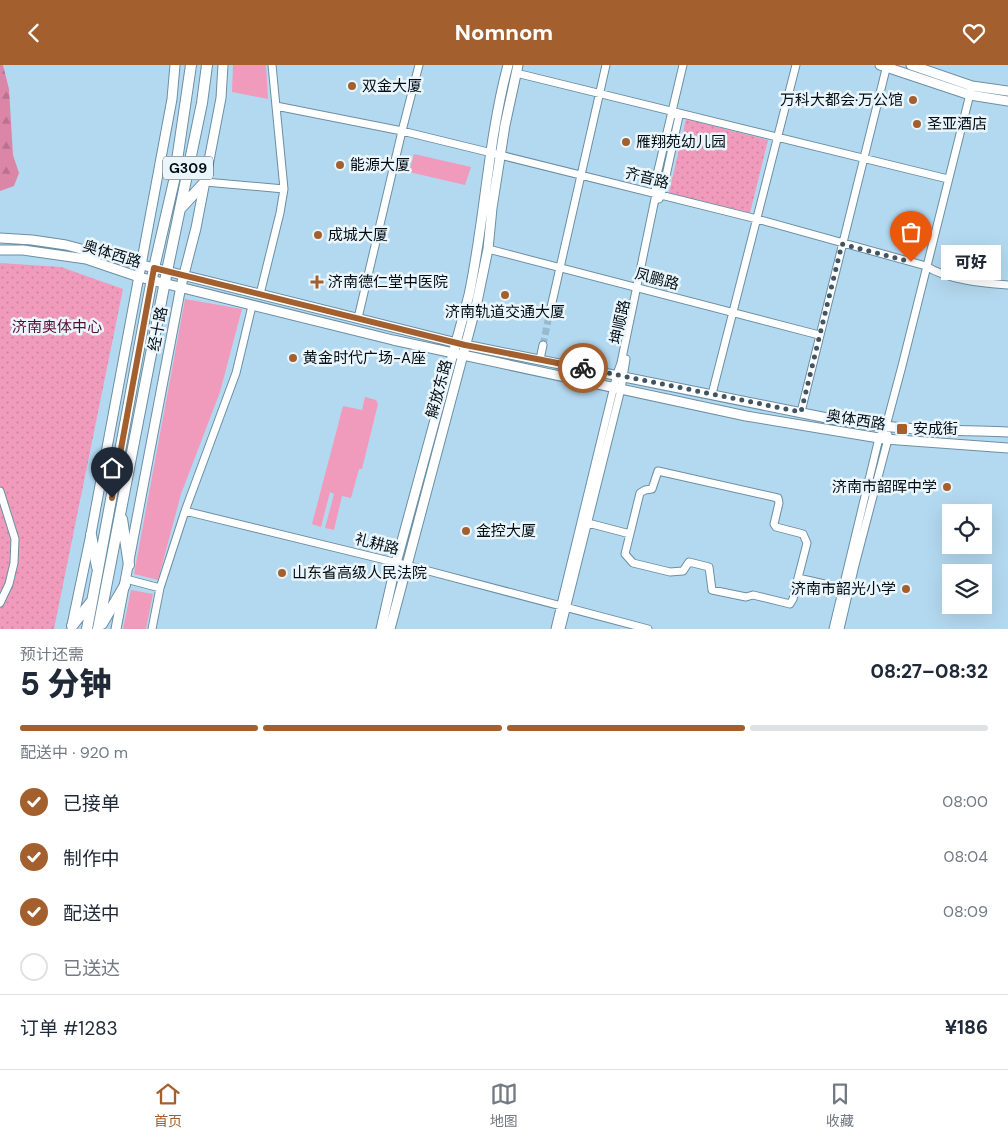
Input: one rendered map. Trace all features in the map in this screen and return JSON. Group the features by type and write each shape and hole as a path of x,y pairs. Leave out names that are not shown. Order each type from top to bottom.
{"highway":[{"name":"经十路","path":"87,629 154,268 174,181 191,65"},
{"name":"G309","path":"164,283 202,103 207,65"},
{"path":"180,210 204,182"},
{"name":"经十路","path":"98,629 164,283"},
{"path":"121,510 129,565"},
{"path":"91,535 98,573"},
{"path":"98,629 126,582"},
{"path":"72,628 93,599"}],"main road":[{"name":"经十路","path":"72,628 172,99 175,65"},
{"name":"经十路","path":"116,629 181,286 196,229 221,98 223,65"},
{"name":"解放东路","path":"390,629 460,343 496,154 508,65"},
{"path":"911,65 971,90 1008,91"},
{"path":"884,66 1008,101"},
{"name":"解放东路","path":"460,343 477,302 488,249 496,154 517,69"},
{"name":"奥体西路","path":"0,238 66,245 140,265 460,343 860,424 1008,433"},
{"name":"奥体西路","path":"0,250 23,250 67,256 252,306 457,355 746,415 878,438 1008,448"},
{"name":"解放东路","path":"381,629 396,563 457,355"}],"street":[{"path":"260,294 284,189 272,65"},
{"path":"358,318 419,65"},
{"path":"549,317 606,65"},
{"name":"坤顺路","path":"556,629 588,523 658,195 655,183 683,65"},
{"path":"712,394 796,65"},
{"path":"801,412 884,66"},
{"path":"517,69 600,93 948,179"},
{"path":"833,629 878,438 886,426 971,90"},
{"name":"齐音路","path":"276,106 402,131 582,175 757,219 927,267 935,272 980,283 1008,285"},
{"path":"204,182 284,189"},
{"name":"凤鹏路","path":"488,249 819,335"},
{"path":"152,629 160,588 185,511 236,373 252,306"},
{"path":"540,359 543,345"},
{"name":"坤顺路","path":"561,629 564,607 617,389"},
{"path":"840,629 888,439 886,426"},
{"path":"658,471 778,499 779,503 774,524 776,527 804,534 806,539 807,543 798,578 790,604 753,595 746,597 712,590 709,567 689,562 683,571 670,572 633,563 625,555 640,493 652,489 658,471"},
{"path":"0,491 15,539 14,563 9,584 0,603"},
{"name":"礼耕路","path":"185,511 406,565 648,629"},
{"path":"588,523 630,534"},
{"path":"798,578 842,588"},
{"path":"126,582 160,588"}],"green space":[{"path":"0,65 3,65 9,89 13,155 19,173 14,186 0,191"},
{"path":"233,65 266,65 268,99 232,92"},
{"path":"686,119 768,140 750,213 669,193"},
{"path":"414,154 471,167 465,185 409,172"},
{"name":"济南奥体中心","path":"0,263 61,267 123,289 54,629 0,629"},
{"path":"185,299 242,309 220,392 181,494 158,580 134,574"},
{"path":"365,397 376,400 378,404 362,469 359,469 351,498 342,496 334,530 325,528 334,494 330,492 321,527 312,524 343,406 362,410"},
{"path":"131,590 153,594 146,629 123,629"}],"tunnel":[{"path":"543,345 549,316"}],"way so far":[{"path":"583,368 801,412 842,244 911,262"}],"place":[{"name":"双金大厦","path":"352,86"},
{"name":"万科大都会·万公馆","path":"913,100"},
{"name":"圣亚酒店","path":"917,124"},
{"name":"雁翔苑幼儿园","path":"626,142"},
{"name":"能源大厦","path":"340,165"},
{"name":"成城大厦","path":"318,235"},
{"name":"可好","path":"911,262"},
{"name":"济南德仁堂中医院","path":"317,282"},
{"name":"济南轨道交通大厦","path":"505,295"},
{"name":"黄金时代广场-A座","path":"293,358"},
{"name":"安成街","path":"902,429"},
{"name":"济南市韶晖中学","path":"947,487"},
{"name":"金控大厦","path":"466,531"},
{"name":"山东省高级人民法院","path":"282,573"},
{"name":"济南市韶光小学","path":"906,589"}],"route":[{"path":"112,498 154,268 465,345 583,368"}]}
